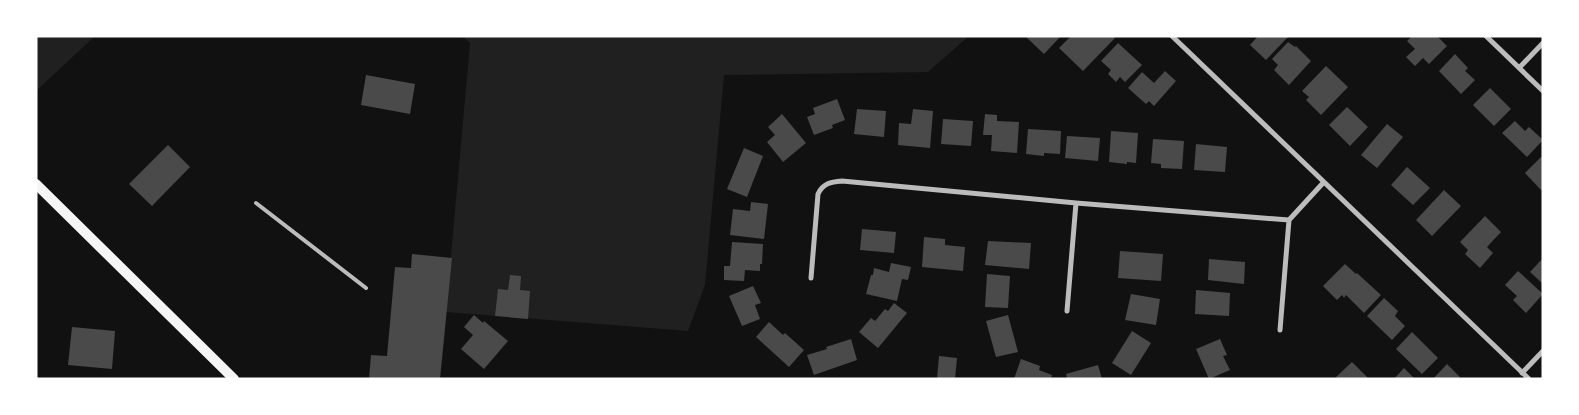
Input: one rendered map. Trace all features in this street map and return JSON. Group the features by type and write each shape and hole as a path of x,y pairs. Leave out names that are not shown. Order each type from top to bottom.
{"main road":[{"path":"36,184 234,379"}],"street":[{"path":"1172,36 1529,379"},
{"path":"1486,36 1543,92"},
{"path":"1519,68 1543,43"},
{"path":"811,278 818,194 821,187 829,182 842,181 1076,203 1289,220"},
{"path":"1280,330 1289,220 1323,182"},
{"path":"1067,311 1076,203"},
{"path":"1522,373 1543,351"}],"lane":[{"path":"256,203 366,288"}],"shaded area":[{"path":"36,36 95,36 36,91"},
{"path":"462,36 969,36 928,72 724,75 705,285 688,331 446,312 470,43"}],"building":[{"path":"1025,36 1061,36 1044,54"},
{"path":"1071,36 1113,36 1115,38 1083,71 1059,48"},
{"path":"1258,36 1289,36 1266,60 1250,45"},
{"path":"1412,36 1437,36 1447,46 1429,64 1423,58 1415,66 1406,57 1415,49 1407,41"},
{"path":"1288,42 1296,46 1311,61 1289,85 1274,70 1278,65 1272,59"},
{"path":"1118,43 1142,65 1125,82 1120,77 1116,82 1108,74 1111,70 1101,61"},
{"path":"1455,54 1468,68 1465,71 1475,80 1461,94 1439,71"},
{"path":"1326,66 1348,87 1321,115 1306,100 1309,97 1302,91"},
{"path":"1165,71 1176,81 1154,106 1149,101 1146,104 1128,88 1142,72 1154,83"},
{"path":"366,75 415,84 410,114 361,105"},
{"path":"1490,88 1511,109 1494,126 1473,105"},
{"path":"837,99 845,120 832,125 833,128 814,135 807,117 815,114 813,108"},
{"path":"1347,107 1368,127 1350,146 1329,125"},
{"path":"857,109 886,111 884,137 854,134"},
{"path":"913,109 933,111 930,148 898,145 899,123 911,124"},
{"path":"782,114 806,143 783,162 767,142 775,135 768,127"},
{"path":"985,114 997,115 997,121 1019,122 1017,153 991,151 992,135 983,135"},
{"path":"943,119 973,121 971,146 941,144"},
{"path":"1515,121 1525,131 1529,127 1543,140 1527,157 1502,133"},
{"path":"1387,124 1403,137 1377,168 1361,155"},
{"path":"1028,129 1061,131 1060,154 1044,153 1044,156 1026,154"},
{"path":"1111,131 1138,133 1136,163 1109,162"},
{"path":"1067,136 1100,138 1098,161 1065,158"},
{"path":"1153,139 1184,141 1182,169 1161,168 1161,164 1151,163"},
{"path":"1196,144 1227,147 1225,172 1194,170"},
{"path":"168,145 190,167 152,206 129,184"},
{"path":"744,148 763,156 747,197 727,189"},
{"path":"1543,155 1543,188 1541,190 1525,173"},
{"path":"1407,167 1430,188 1413,205 1391,185"},
{"path":"1444,190 1461,206 1432,236 1416,220"},
{"path":"751,202 768,204 764,239 730,235 733,209 750,211"},
{"path":"1485,216 1501,232 1487,247 1493,253 1480,268 1465,254 1468,250 1460,242"},
{"path":"862,229 896,232 894,253 860,250"},
{"path":"924,237 945,239 945,245 965,247 963,271 922,267"},
{"path":"988,241 1031,243 1029,269 985,265"},
{"path":"732,242 763,244 760,271 745,270 744,281 724,280 724,266 730,266"},
{"path":"1120,251 1163,254 1161,281 1118,278"},
{"path":"412,254 452,258 440,379 369,379 371,355 387,356 395,267 411,268"},
{"path":"1543,258 1543,284 1530,272"},
{"path":"1209,259 1245,262 1244,284 1208,280"},
{"path":"891,263 911,267 908,280 902,279 897,301 866,294 874,268 889,272"},
{"path":"1345,264 1381,295 1364,313 1346,295 1344,298 1342,295 1337,300 1323,286"},
{"path":"1518,271 1543,294 1526,313 1513,300 1517,296 1505,285"},
{"path":"987,274 1010,276 1008,308 985,307"},
{"path":"510,275 521,276 520,290 530,291 528,319 495,316 498,289 508,290"},
{"path":"753,286 761,303 755,305 760,319 742,326 729,296"},
{"path":"1196,290 1230,293 1229,316 1195,314"},
{"path":"1131,294 1160,299 1156,325 1125,320"},
{"path":"1384,298 1398,311 1395,316 1405,326 1392,340 1367,316"},
{"path":"894,303 907,313 878,348 859,332 871,318 875,321 885,309 888,311"},
{"path":"474,315 508,341 484,369 461,349 473,335 464,327"},
{"path":"1008,315 1018,352 996,357 986,321"},
{"path":"769,322 804,350 789,367 756,337"},
{"path":"72,327 115,331 112,369 68,365"},
{"path":"1132,331 1151,343 1131,375 1112,363"},
{"path":"1412,332 1438,358 1422,374 1396,349"},
{"path":"851,339 857,360 814,375 807,355"},
{"path":"1220,339 1227,355 1223,356 1230,370 1209,379 1196,349"},
{"path":"939,356 957,358 955,379 937,379"},
{"path":"1021,359 1040,366 1039,370 1052,375 1051,379 1014,379"},
{"path":"1352,362 1369,379 1338,379 1336,377"},
{"path":"1447,364 1460,377 1458,379 1433,379"},
{"path":"1098,365 1102,379 1067,379 1066,374"},
{"path":"1404,368 1415,379 1394,379"}]}
